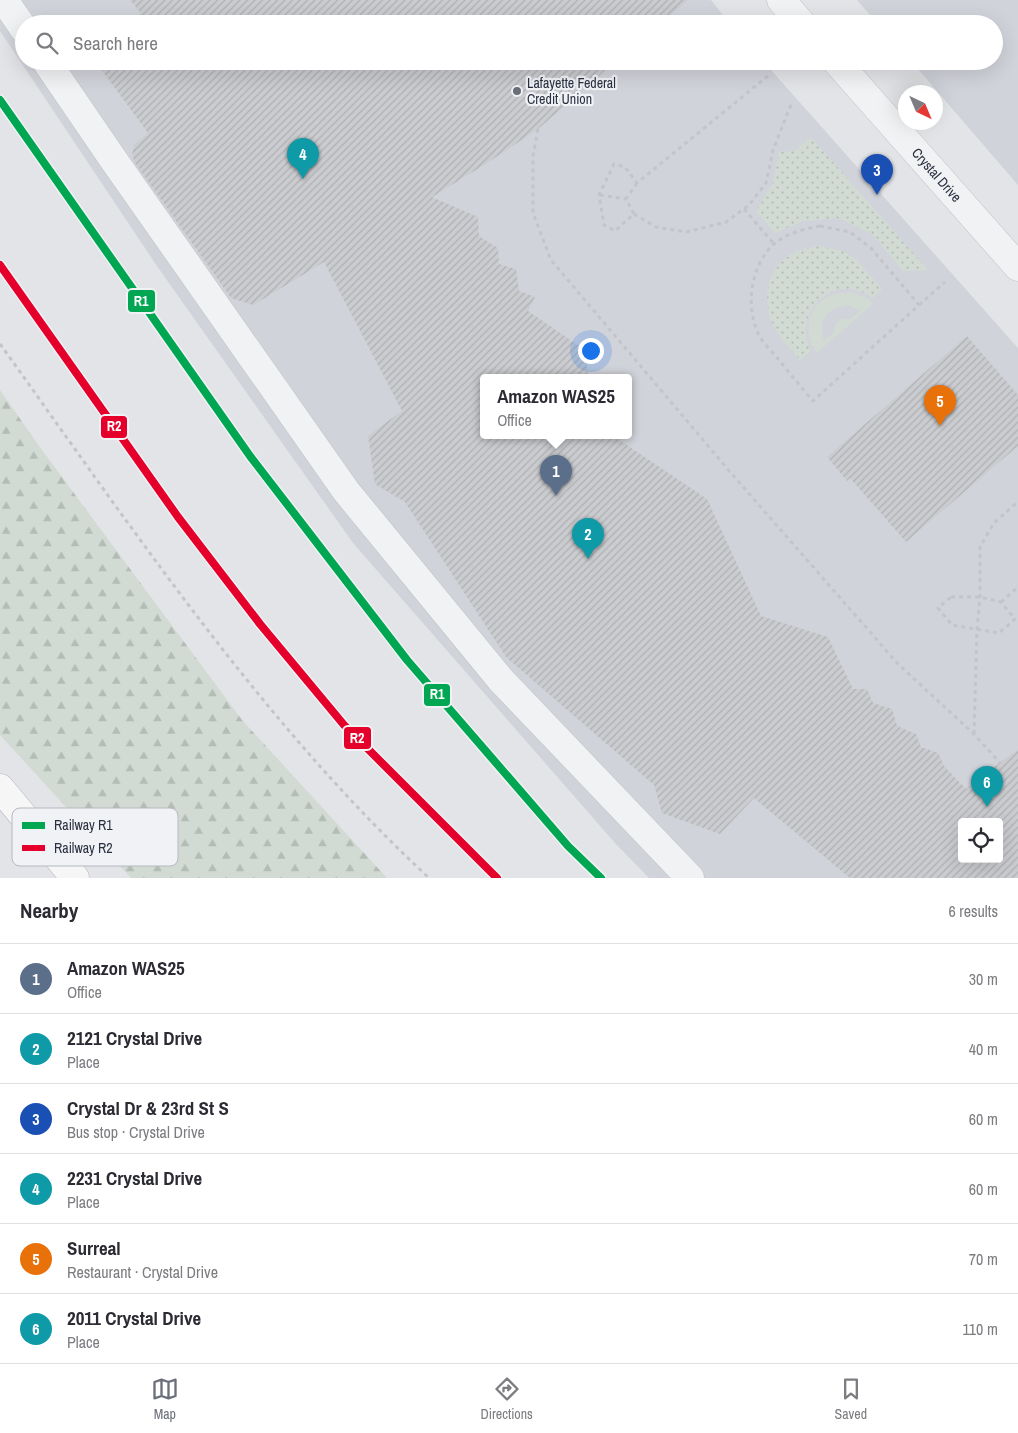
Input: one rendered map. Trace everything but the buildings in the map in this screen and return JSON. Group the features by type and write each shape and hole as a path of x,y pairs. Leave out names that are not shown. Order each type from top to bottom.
{"highway":[{"path":"0,788 17,808"},
{"path":"65,866 75,878"}],"street":[{"path":"4,0 15,16"},
{"path":"781,0 794,15"},
{"path":"52,70 346,491 500,678 690,878"},
{"name":"Crystal Drive","path":"844,70 1018,267"}],"path":[{"path":"626,200 637,183 769,75"},
{"path":"600,195 626,200 634,214 656,227 686,232 726,222 749,205 766,183 772,150 792,102"},
{"path":"538,129 533,156 533,213 550,260 731,473 898,664 974,734 1000,763"},
{"path":"634,214 615,231 609,228 604,225 600,195 614,164 625,167 637,183"},
{"path":"744,209 774,244"},
{"path":"919,305 871,248 850,232 820,226 796,231 774,244 760,262 752,286 752,310 758,333 813,401 945,282"},
{"path":"0,344 153,558 234,664 293,735 386,838 429,878"},
{"path":"974,734 976,629 980,597 980,547 994,523 1014,505 1018,504"},
{"path":"1000,602 1018,587"},
{"path":"951,597 980,597 1000,602 1015,619 999,633 952,625 938,608 951,597"}],"shaded area":[{"path":"0,0 711,0 723,15 15,15 15,53 0,31"},
{"path":"857,0 1018,0 1018,185 943,98 943,85 932,85 919,70 1003,70 1003,15 870,15"},
{"path":"26,70 771,70 1018,348 1018,878 649,878 615,843 353,543 159,269"}],"green space":[{"path":"811,137 928,270 903,271 872,234 839,218 803,221 775,233 756,211 773,183 779,152 795,151"},
{"path":"818,246 843,251 857,260 882,289 873,298 861,292 848,289 829,293 820,299 809,315 806,325 806,338 811,351 800,360 784,342 772,322 767,302 768,292 770,282 779,264 787,257 799,251"},
{"path":"851,292 867,298 873,304 817,353 810,340 809,332 810,317 813,310 827,297","holes":["849,305 860,311 851,319 842,319 836,323 834,333 824,341 822,333 823,321 830,312"]},
{"path":"0,390 39,446 242,720 387,878 131,878 120,866 178,866 178,808 67,808 0,735"}],"railway":[{"path":"0,265 178,517 260,624 344,725 497,878"}],"rail line":[{"name":"R1","path":"0,100 250,456 407,660 568,846 601,878"},
{"name":"R2","path":"0,265 178,517 260,624 344,725 497,878"}],"place":[{"name":"Lafayette Federal Credit Union","path":"517,91"},
{"name":"2231 Crystal Drive","path":"303,179"},
{"name":"Crystal Dr & 23rd St S","path":"877,195"},
{"name":"Surreal","path":"940,426"},
{"name":"Amazon WAS25","path":"556,496"},
{"name":"2121 Crystal Drive","path":"588,559"},
{"name":"2011 Crystal Drive","path":"987,807"}]}
